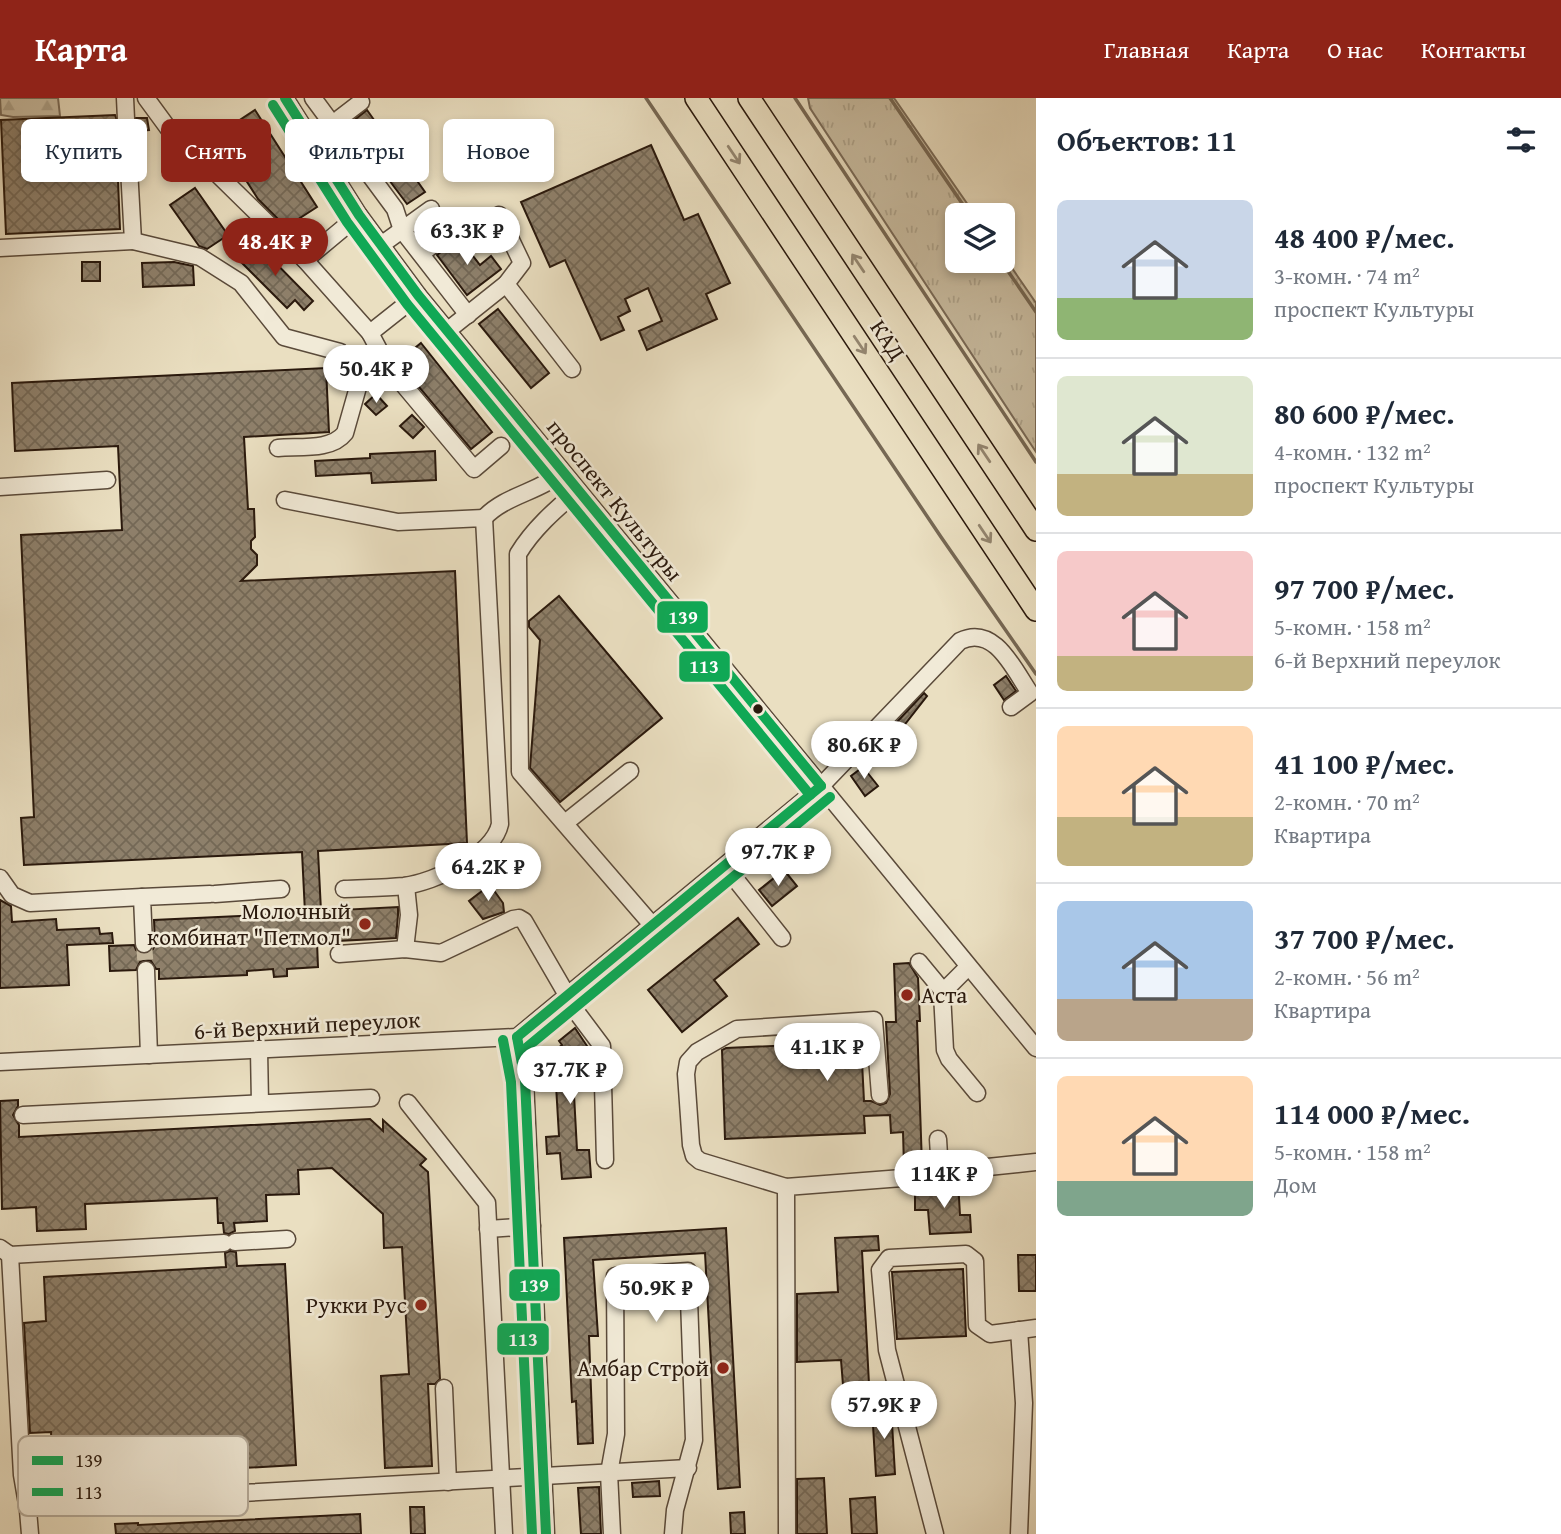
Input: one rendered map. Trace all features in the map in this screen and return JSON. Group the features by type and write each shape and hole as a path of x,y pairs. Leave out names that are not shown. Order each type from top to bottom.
{"highway":[{"name":"КАД","path":"696,98 1036,610"},
{"name":"КАД","path":"749,98 1036,530"}],"street":[{"path":"125,98 133,241"},
{"path":"146,98 179,143 201,158 305,260 370,333 387,366 474,469 501,446"},
{"name":"проспект Культуры","path":"285,98 298,119"},
{"path":"313,98 327,119"},
{"path":"339,119 362,102"},
{"name":"проспект Культуры","path":"338,182 359,215 447,331 1036,1048"},
{"path":"374,182 395,209 402,230 468,315"},
{"path":"381,245 431,209"},
{"path":"305,260 359,215"},
{"path":"447,331 506,284 522,263 499,215"},
{"path":"421,254 464,221"},
{"path":"0,247 133,241 200,257 242,283 284,337 340,352 360,380 345,433 340,440 331,444 278,448"},
{"path":"506,284 572,369"},
{"path":"370,333 418,295"},
{"path":"344,889 406,886 447,872 476,856 491,845 498,835 500,824 484,519 495,506 548,484 562,473"},
{"path":"0,487 107,480"},
{"path":"577,491 554,510 528,538 519,554 520,772 653,926"},
{"path":"285,500 398,522 484,519"},
{"path":"546,1534 525,1080 517,1037 821,786 952,648 968,637 986,638 995,644 1030,693 1010,707"},
{"path":"565,823 630,771"},
{"path":"725,866 782,938"},
{"path":"0,878 12,895 30,903 281,890"},
{"path":"405,949 409,915 406,886"},
{"path":"142,897 144,944"},
{"path":"340,954 405,949 441,953 519,918 524,921 578,1014 602,1045 605,1160"},
{"path":"919,962 943,991"},
{"path":"968,967 941,995 946,1055 977,1093"},
{"path":"146,970 149,1055"},
{"path":"880,1095 874,1020 737,1029 697,1052 688,1062 686,1074 694,1156 700,1161 786,1187 928,1176 940,1172 1036,1162"},
{"name":"6-й Верхний переулок","path":"0,1062 517,1037"},
{"path":"259,1050 260,1104"},
{"path":"23,1115 371,1098"},
{"path":"408,1103 487,1203 504,1534"},
{"path":"938,1139 940,1172"},
{"path":"786,1187 787,1534"},
{"path":"488,1229 532,1226"},
{"path":"19,1436 5,1252 286,1239"},
{"path":"935,1534 887,1350 880,1270 889,1258 966,1254 975,1261 977,1325 989,1334 1036,1328"},
{"path":"612,1534 609,1473 616,1434 615,1276 688,1271 694,1440 675,1510 673,1534"},
{"path":"1019,1330 1024,1403 1019,1534"},
{"path":"444,1388 448,1482"},
{"path":"248,1493 688,1468"},
{"path":"28,1516 30,1534"}],"green space":[{"path":"0,98 58,98 60,116 1,115"},
{"path":"808,98 894,98 967,203 945,203 945,273 1015,272 1036,303 1036,452 810,108"}],"building":[{"path":"255,110 261,119 241,119"},
{"path":"367,110 373,119 356,119"},
{"path":"115,115 116,119 24,119"},
{"path":"21,119 21,182 118,182 120,229 6,234 1,120"},
{"path":"271,135 285,157 285,182 301,182 317,207 286,227 258,199 247,182 271,182"},
{"path":"651,145 684,220 698,214 730,283 706,294 717,319 647,350 639,331 662,321 648,288 625,299 630,311 618,317 624,330 601,340 565,260 550,267 521,202"},
{"path":"391,182 418,182 425,192 407,204"},
{"path":"195,188 228,235 207,249 199,246 170,205"},
{"path":"459,238 480,265 491,256 501,269 467,295 437,255"},
{"path":"257,244 313,301 304,310 295,300 287,308 240,261"},
{"path":"82,262 100,262 100,281 82,281"},
{"path":"174,262 193,266 194,285 143,287 142,263"},
{"path":"498,309 549,373 531,388 479,324"},
{"path":"421,343 492,432 471,449 398,362"},
{"path":"326,368 329,432 244,437 248,509 254,509 255,537 251,541 251,549 257,555 257,565 241,581 455,571 467,843 318,851 321,911 398,907 398,915 396,938 317,942 318,967 287,969 287,976 274,977 273,969 247,971 247,975 159,979 159,969 146,960 140,962 136,970 110,971 109,946 134,945 136,950 144,954 153,949 154,920 305,913 302,852 24,865 21,818 34,817 21,535 122,530 118,446 15,451 12,383"},
{"path":"376,394 387,406 376,415 365,404"},
{"path":"412,415 424,427 413,438 400,426"},
{"path":"435,451 436,480 372,483 371,473 316,476 315,461 370,458 370,454"},
{"path":"559,596 662,718 560,802 530,768 540,640 529,627 529,621"},
{"path":"1006,676 1016,691 1004,700 994,685"},
{"path":"924,693 927,696 902,728 896,723"},
{"path":"863,767 878,786 865,796 851,776"},
{"path":"784,870 797,886 772,906 759,890"},
{"path":"490,885 503,903 504,912 483,919 469,901"},
{"path":"0,900 11,906 12,922 56,919 57,930 99,928 100,934 112,933 113,943 67,945 69,985 0,988"},
{"path":"738,918 759,944 714,980 727,996 682,1032 648,990"},
{"path":"909,963 918,978 922,1165 904,1166 903,1132 891,1133 890,1115 864,1116 865,1133 725,1139 722,1050 726,1048 861,1042 864,1101 880,1105 886,1103 890,1094 886,1022 896,1022 894,964"},
{"path":"575,1028 589,1049 589,1075 573,1076 577,1150 589,1150 591,1177 562,1179 560,1153 547,1154 546,1137 559,1136 554,1051 562,1045 559,1041"},
{"path":"18,1100 13,1115 19,1125 19,1137 370,1119 383,1131 383,1120 426,1159 420,1165 428,1172 440,1379 435,1384 428,1384 432,1466 385,1468 381,1376 409,1374 402,1247 384,1248 383,1214 332,1168 298,1170 299,1194 266,1195 267,1221 234,1223 235,1231 229,1234 224,1233 223,1223 218,1223 217,1198 85,1204 86,1229 37,1231 36,1207 2,1209 0,1101"},
{"path":"958,1181 960,1215 970,1215 971,1232 930,1234 928,1210 915,1210 915,1193 941,1192 940,1183"},
{"name":"Амбар Строй","path":"726,1228 740,1487 718,1489 705,1253 593,1260 598,1336 589,1336 593,1443 578,1444 576,1401 572,1402 564,1238"},
{"path":"878,1236 879,1250 862,1251 869,1384 843,1385 841,1360 797,1362 797,1294 838,1292 835,1238"},
{"path":"236,1252 237,1266 285,1264 296,1465 248,1468 248,1436 51,1436 51,1432 30,1433 24,1323 46,1321 44,1277 226,1267 225,1253"},
{"path":"1018,1255 1036,1255 1036,1291 1019,1291"},
{"path":"963,1269 966,1336 897,1339 892,1272"},
{"path":"891,1406 895,1474 876,1476 872,1408"},
{"path":"824,1478 827,1534 797,1534 797,1479"},
{"path":"659,1481 660,1496 633,1497 632,1483"},
{"path":"599,1487 601,1534 581,1534 578,1488"},
{"path":"875,1497 877,1534 852,1534 850,1499"},
{"path":"410,1507 424,1507 425,1534 411,1534"},
{"path":"744,1512 745,1534 731,1534 730,1513"},
{"path":"360,1514 361,1534 116,1534 115,1524 138,1525"}],"waterway":[{"path":"646,98 1036,674"},
{"path":"795,98 1036,462"},
{"path":"890,98 962,203"},
{"path":"1009,273 1036,312"}],"tunnel":[{"path":"144,944 146,970"}],"transit line":[{"name":"139","path":"285,98 359,215 418,295 821,786"},
{"name":"113","path":"273,105 347,222 407,304 810,795"},
{"name":"139","path":"517,1037 821,786"},
{"name":"113","path":"526,1048 830,797"},
{"name":"139","path":"517,1037 525,1080 546,1534"},
{"name":"113","path":"503,1040 511,1082 532,1534"}],"place":[{"name":"Молочный комбинат \"Петмол\"","path":"365,924"},
{"name":"Аста","path":"907,995"},
{"name":"Рукки Рус","path":"421,1305"},
{"name":"Амбар Строй","path":"723,1368"}]}
